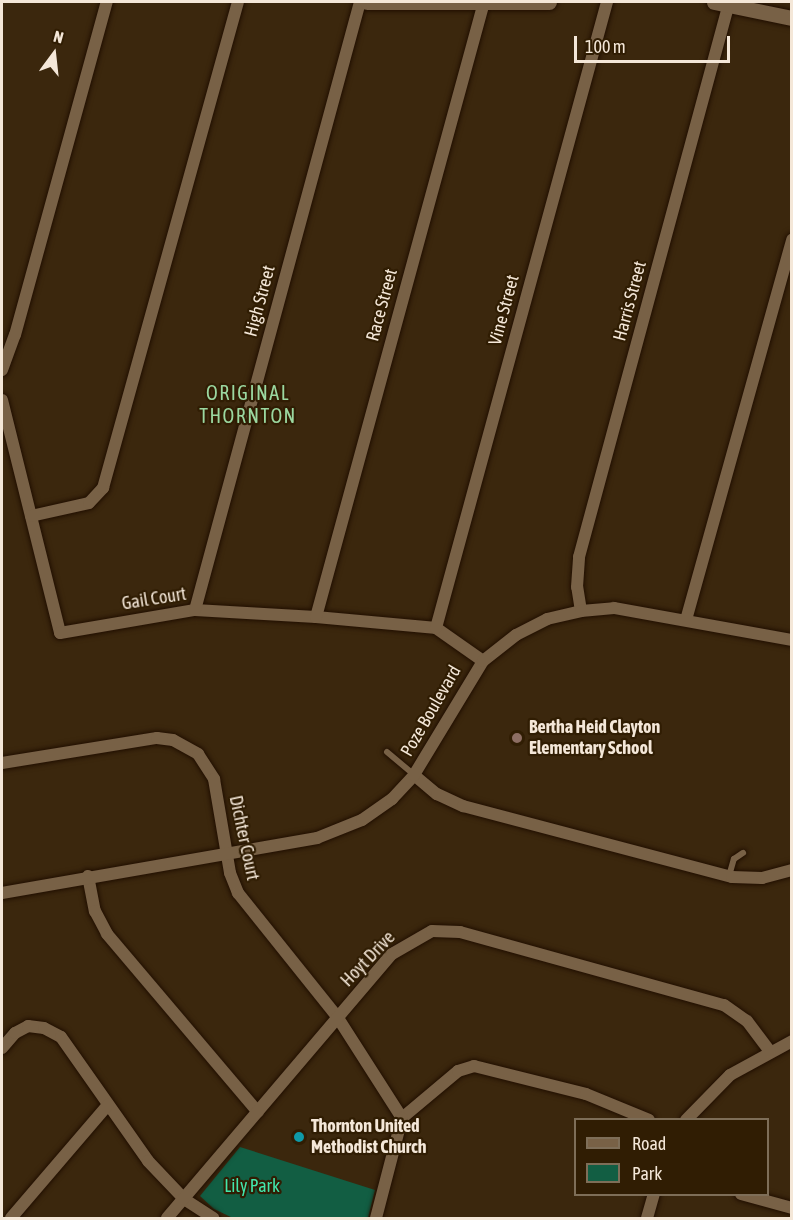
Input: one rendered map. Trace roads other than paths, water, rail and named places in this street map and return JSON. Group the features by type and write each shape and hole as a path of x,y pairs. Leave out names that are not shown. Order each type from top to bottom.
{"street":[{"path":"2,370 15,335 107,2"},
{"path":"31,516 89,503 103,488 238,2"},
{"name":"High Street","path":"195,610 360,2"},
{"path":"367,2 549,2"},
{"name":"Race Street","path":"316,617 484,2"},
{"name":"Vine Street","path":"436,628 607,2"},
{"path":"722,2 792,18"},
{"name":"Harris Street","path":"581,611 577,587 579,556 722,2"},
{"path":"686,620 792,240"},
{"name":"Gail Court","path":"2,400 60,633 195,610 316,617 436,628 483,661"},
{"name":"Poze Boulevard","path":"2,894 88,876 317,838 346,828 392,799 414,775 483,661 533,626 581,611 621,609 792,640"},
{"name":"Dichter Court","path":"2,763 150,739 172,740 193,750 211,771 234,886 252,915 338,1018 402,1118"},
{"path":"414,775 437,794 463,807 729,876 762,878 792,870"},
{"path":"88,876 95,911 107,934 258,1112"},
{"name":"Hoyt Drive","path":"167,1218 400,947 425,934 446,931 724,1005 747,1021 771,1051"},
{"path":"2,1048 23,1028 53,1031 148,1161 184,1199 213,1218"},
{"path":"688,1118 730,1075 792,1041"},
{"path":"376,1218 402,1118 458,1071 474,1066 586,1094 647,1118"},
{"path":"11,1218 108,1105"},
{"path":"647,1218 653,1196"},
{"path":"748,1196 792,1208"}],"lane":[{"path":"387,752 414,775"},
{"path":"729,876 734,859 743,853"}],"place":[{"name":"Bertha Heid Clayton Elementary School","path":"517,738"},
{"name":"Thornton United Methodist Church","path":"299,1137"}],"district":[{"name":"ORIGINAL THORNTON","path":"248,404"}],"park label":[{"name":"Lily Park","path":"252,1186"}]}
